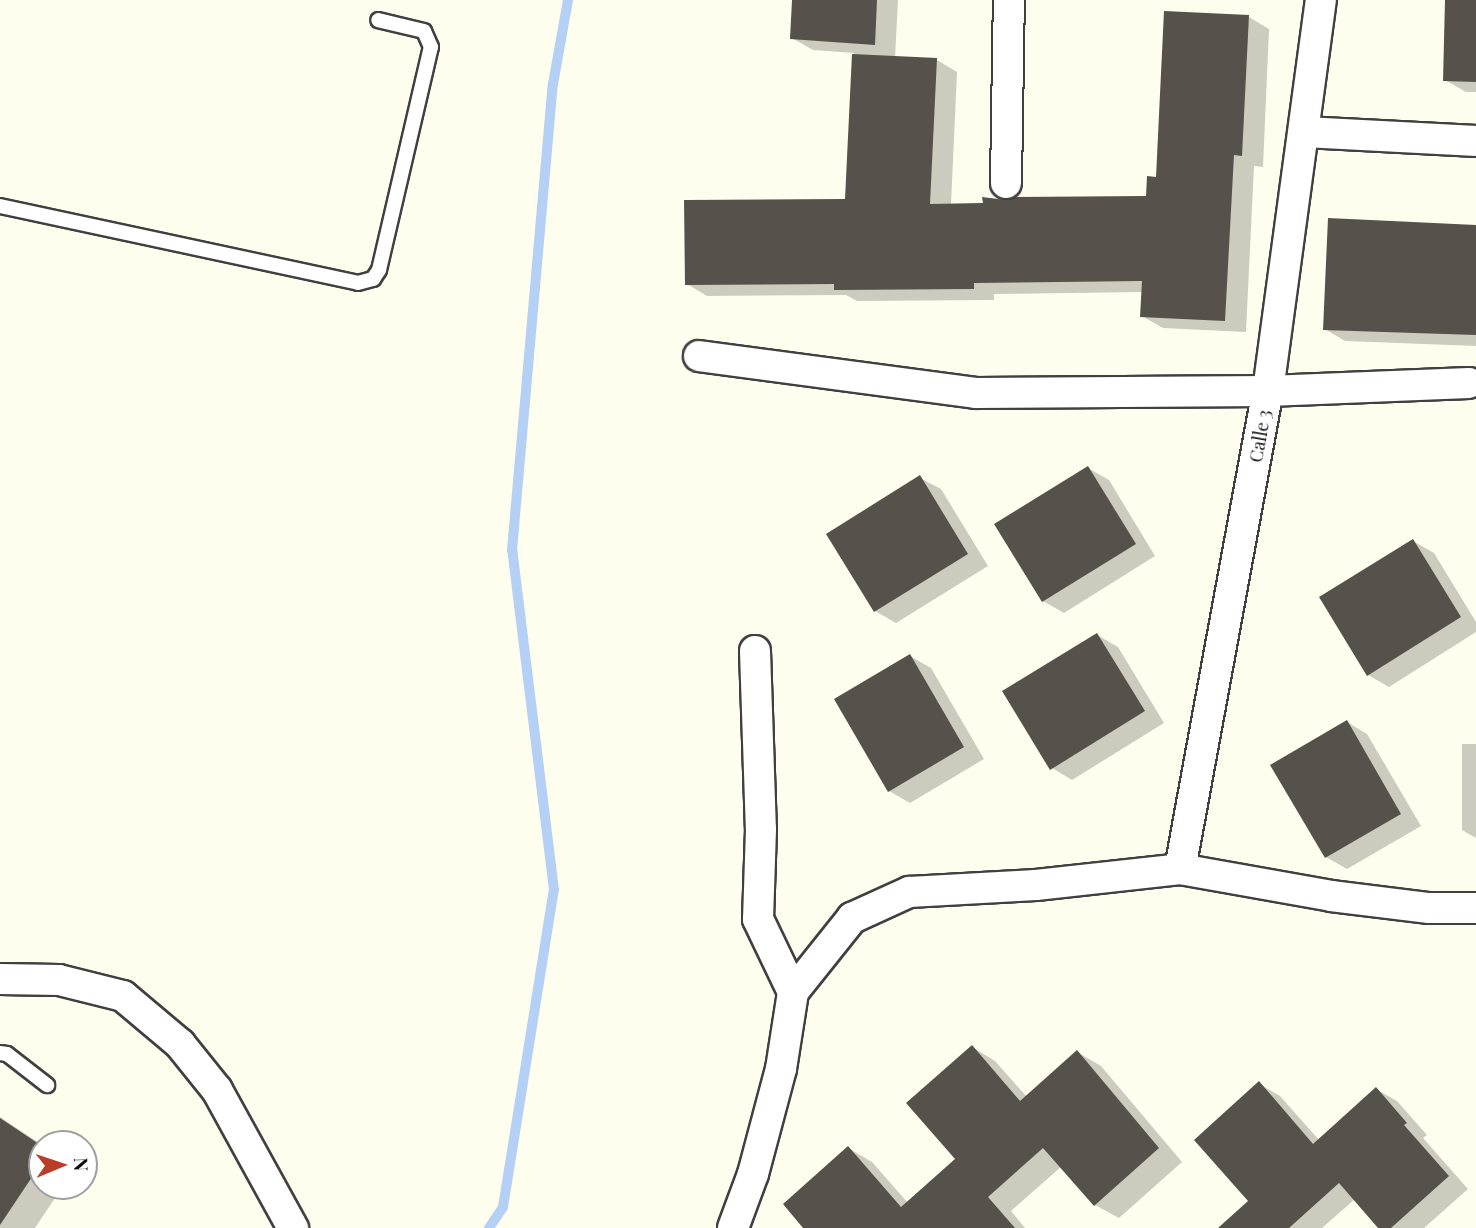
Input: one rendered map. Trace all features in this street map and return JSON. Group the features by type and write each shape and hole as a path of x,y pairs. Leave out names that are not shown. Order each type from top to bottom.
{"street":[{"path":"1006,183 1009,0"},
{"name":"Calle 3","path":"1181,869 1268,391 1321,0"},
{"path":"1305,132 1476,141"},
{"path":"699,356 976,393 1268,391 1469,383"},
{"path":"755,651 761,829 758,919 793,992"},
{"path":"733,1228 753,1174 781,1069 793,992 852,918 909,892 1036,885 1181,869 1331,896 1429,908 1476,908"},
{"path":"0,979 60,980 122,996 180,1044 217,1090 293,1228"}],"lane":[{"path":"0,206 358,283 373,279 379,270 432,47 424,31 378,20"},
{"path":"0,1053 7,1054 47,1085"}],"building":[{"path":"792,0 877,0 875,45 790,39"},
{"path":"1445,0 1476,0 1476,82 1443,81"},
{"path":"1164,11 1249,15 1242,156 1234,155 1225,321 1140,317 1142,281 974,283 974,289 834,290 834,284 685,285 684,200 845,199 852,54 937,58 930,204 983,203 982,197 1006,200 1016,197 1146,196 1147,176 1156,177"},
{"path":"1328,218 1476,225 1476,335 1323,330"},
{"path":"1088,466 1136,544 1042,602 994,524"},
{"path":"920,475 968,554 874,612 826,534"},
{"path":"1413,539 1461,617 1367,676 1319,597"},
{"path":"1097,633 1145,711 1050,770 1002,691"},
{"path":"910,654 964,747 888,792 834,699"},
{"path":"1347,720 1401,814 1325,858 1270,765"},
{"path":"972,1045 1020,1101 1077,1050 1159,1148 1094,1206 1043,1148 988,1197 1015,1228 803,1228 783,1204 848,1146 901,1207 955,1159 906,1103"},
{"path":"1259,1081 1313,1144 1376,1087 1407,1123 1404,1125 1449,1176 1391,1228 1378,1228 1339,1183 1289,1228 1218,1228 1248,1201 1194,1140"},
{"path":"0,1118 28,1137 28,1183 0,1225"}],"waterway":[{"path":"489,1228 503,1207 554,890 512,550 553,84 568,0"}]}
